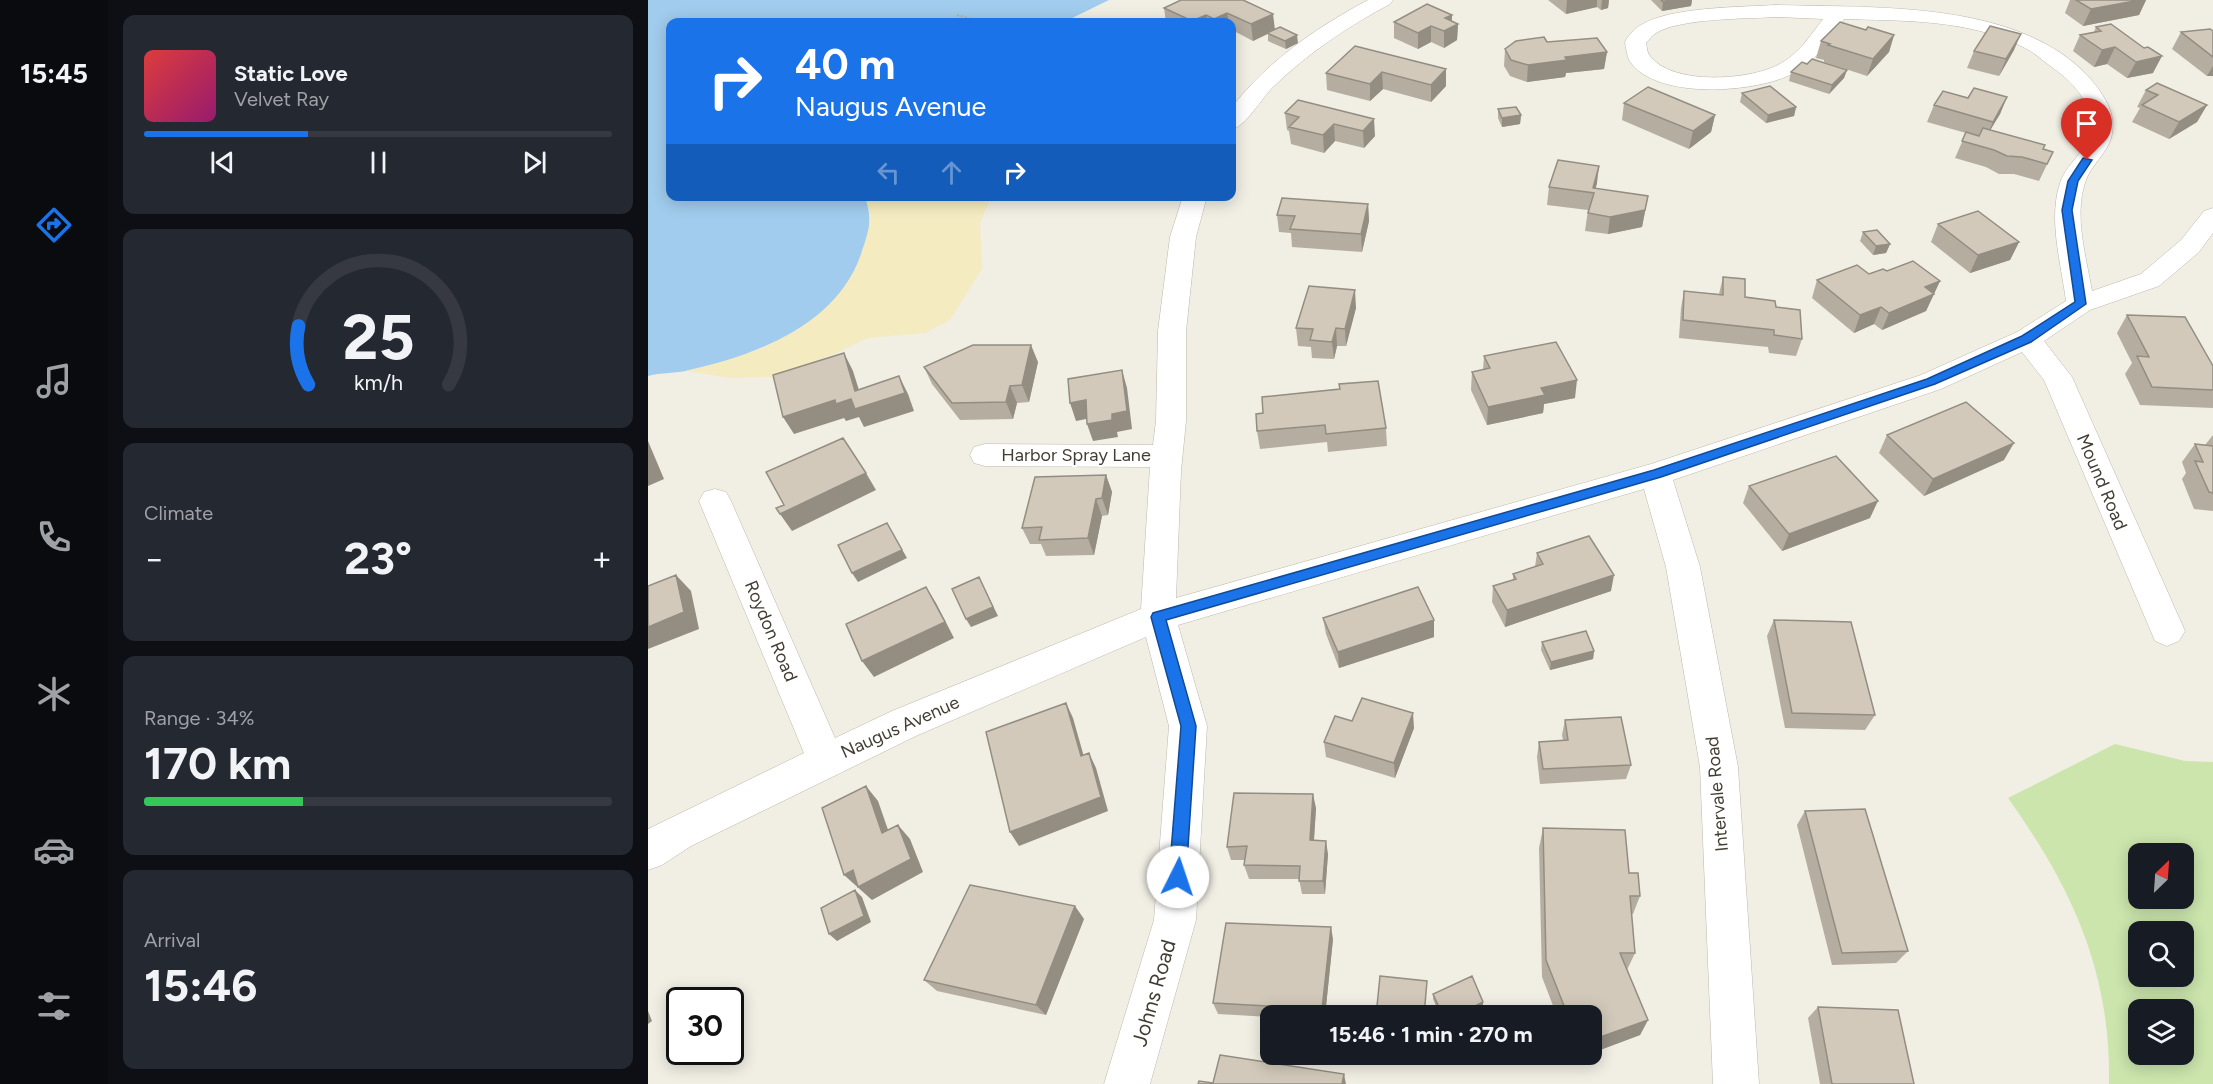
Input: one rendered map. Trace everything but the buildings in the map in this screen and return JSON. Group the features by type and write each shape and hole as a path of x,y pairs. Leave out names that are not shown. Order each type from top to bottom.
{"street":[{"path":"1236,116 1273,75 1303,50 1332,29 1383,0"},
{"path":"1838,12 1799,61 1778,72 1730,83 1681,80 1659,73 1639,58 1635,42 1648,29 1668,22 1702,16 1776,11 1838,12 1930,16 1973,23 2032,43 2072,71 2089,90 2101,117 2099,144 2073,181 2067,210 2080,304"},
{"path":"1158,617 1171,421 1172,331 1183,237 1194,201"},
{"name":"Naugus Avenue","path":"648,850 677,833 905,723 1158,617 1656,474 1931,381 2026,339 2080,304 2150,280 2190,246 2213,216"},
{"name":"Mound Road","path":"2026,339 2057,377 2167,632"},
{"name":"Harbor Spray Lane","path":"985,455 1167,456"},
{"name":"Intervale Road","path":"1656,474 1683,567 1719,767 1736,1084"},
{"name":"Roydon Road","path":"715,501 826,761"},
{"name":"Johns Road","path":"1127,1084 1175,920 1188,726 1158,617"}],"path":[{"path":"957,15 968,18"}],"green space":[{"path":"2115,744 2185,761 2213,762 2213,1084 2109,1084 2108,1043 2095,968 2069,898 2031,831 2008,798"}],"sand":[{"path":"866,201 989,202 980,223 982,269 950,320 925,333 868,338 832,355 770,377 732,378 686,371 764,348 799,329 856,268 871,216"}],"water":[{"path":"648,0 1109,0 1072,18 666,18 666,201 866,201 869,226 861,254 849,279 833,300 814,318 791,333 741,356 684,371 648,376"}],"route":[{"path":"1178,877 1188,726 1158,617 1377,555 1523,510 1656,474 1931,381 2026,339 2080,304 2067,210 2073,181 2087,160"}]}
